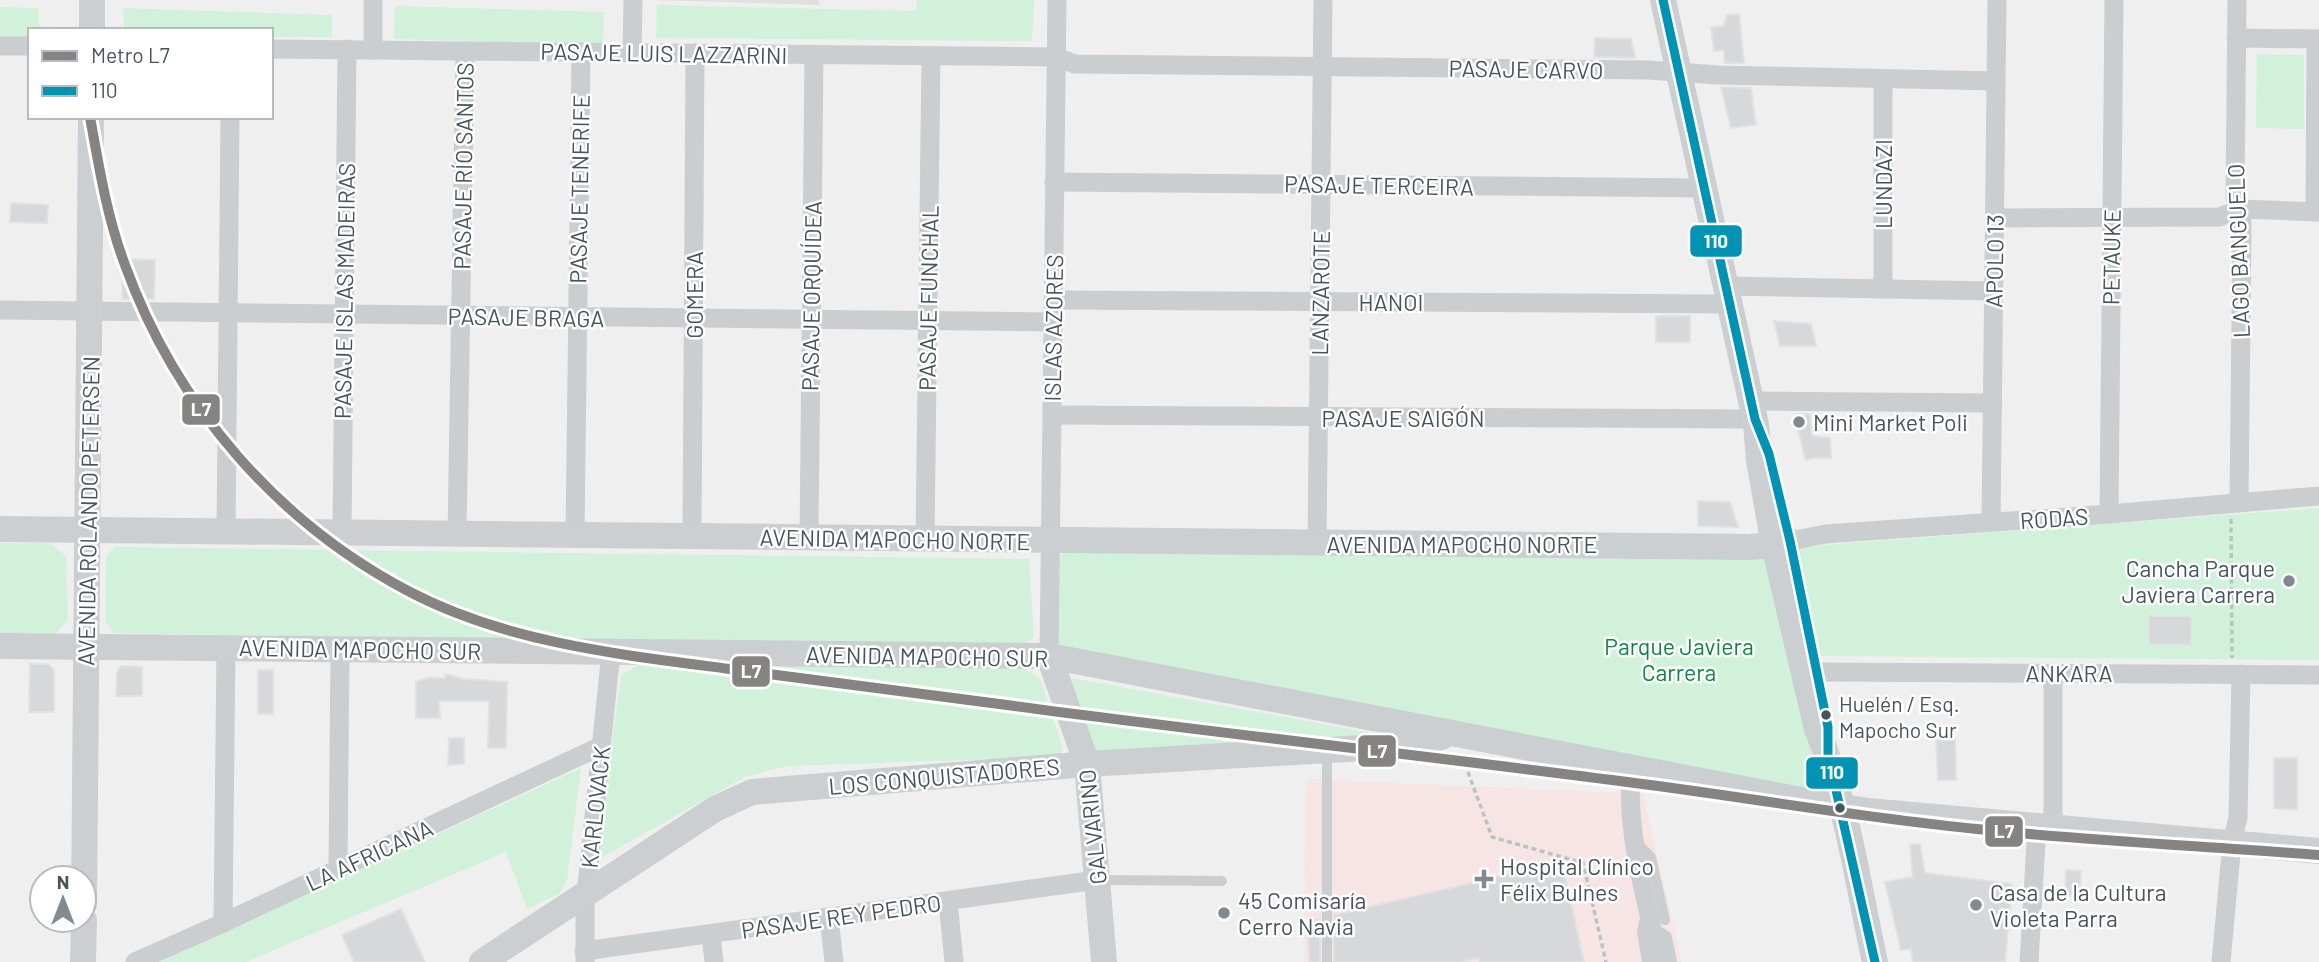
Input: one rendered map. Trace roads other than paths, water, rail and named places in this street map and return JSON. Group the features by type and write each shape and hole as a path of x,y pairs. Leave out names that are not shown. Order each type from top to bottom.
{"main road":[{"path":"92,0 92,28"},
{"path":"1663,0 1754,415 1759,460 1818,671 1828,727 1828,755"},
{"name":"AVENIDA ROLANDO PETERSEN","path":"84,864 91,119"},
{"name":"AVENIDA MAPOCHO NORTE","path":"0,529 1050,541 1782,543"},
{"path":"1782,543 1817,729 1828,755 1875,962"},
{"name":"AVENIDA MAPOCHO SUR","path":"0,646 1049,656 1840,807 2319,850"},
{"name":"GALVARINO","path":"1049,656 1087,764 1104,962"},
{"name":"LOS CONQUISTADORES","path":"482,962 715,809 752,792 1087,764 1399,746 1454,735"},
{"path":"83,962 84,934"}],"street":[{"path":"373,0 373,50"},
{"path":"632,52 633,0"},
{"name":"ISLAS AZORES","path":"1049,656 1057,0"},
{"name":"LANZAROTE","path":"1317,543 1323,0"},
{"name":"APOLO 13","path":"1991,522 1997,0"},
{"name":"PETAUKE","path":"2109,514 2113,0"},
{"name":"LAGO BANGUELO","path":"2235,503 2241,209 2235,198 2237,0"},
{"path":"1995,218 2219,217 2241,209 2317,212 2318,39 2236,38"},
{"path":"0,46 28,46"},
{"name":"PASAJE LUIS LAZZARINI","path":"273,49 1056,57"},
{"name":"PASAJE ISLAS MADEIRAS","path":"342,533 347,50"},
{"name":"PASAJE RÍO SANTOS","path":"457,534 464,51"},
{"name":"PASAJE TENERIFE","path":"575,535 581,52"},
{"name":"GOMERA","path":"692,537 695,53"},
{"name":"PASAJE ORQUÍDEA","path":"809,538 814,54"},
{"name":"PASAJE FUNCHAL","path":"925,539 931,56"},
{"name":"PASAJE CARVO","path":"1056,57 1075,64 1679,72 1996,81"},
{"name":"LUNDAZI","path":"1882,79 1882,289"},
{"path":"226,531 230,119"},
{"name":"PASAJE TERCEIRA","path":"1054,182 1704,188"},
{"name":"HANOI","path":"1053,300 1320,302 1728,295 1882,289 1994,291"},
{"name":"PASAJE BRAGA","path":"0,310 1053,322"},
{"name":"PASAJE SAIGÓN","path":"1052,415 1319,418 1754,415 1993,403"},
{"name":"RODAS","path":"1782,543 1826,534 2319,496"},
{"path":"223,923 226,648"},
{"path":"338,869 340,649"},
{"name":"KARLOVACK","path":"585,957 586,893 611,652"},
{"name":"ANKARA","path":"1818,671 2319,675"},
{"path":"2029,962 2045,827 2053,673"},
{"path":"2221,962 2232,843 2238,817 2236,674"},
{"name":"LA AFRICANA","path":"135,962 601,746"},
{"path":"1633,769 1629,793 1635,842 1660,962"},
{"name":"PASAJE REY PEDRO","path":"585,957 711,934 1097,880"},
{"path":"948,902 954,962"},
{"path":"830,918 834,962"},
{"path":"711,934 714,962"}],"lane":[{"path":"1327,751 1327,962"},
{"path":"1635,842 1651,857 1654,932 1647,962"},
{"path":"1097,880 1222,881"},
{"path":"1654,932 1667,937 1672,962"}],"metro line":[{"name":"L7","path":"90,119 108,210 125,265 146,317 172,366 237,456 275,495 317,532 362,564 410,592 486,624 566,644 648,658 1612,780 1886,818 2062,837 2319,855"}],"place":[{"name":"Mini Market Poli","path":"1799,422"},
{"name":"Cancha Parque Javiera Carrera","path":"2289,581"},
{"name":"Huelén / Esq. Mapocho Sur","path":"1826,715"},
{"name":"Hospital Clínico Félix Bulnes","path":"1484,879"},
{"name":"Casa de la Cultura Violeta Parra","path":"1976,905"},
{"name":"45 Comisaría Cerro Navia","path":"1224,913"}],"park label":[{"name":"Parque Javiera Carrera","path":"1679,659"}]}
